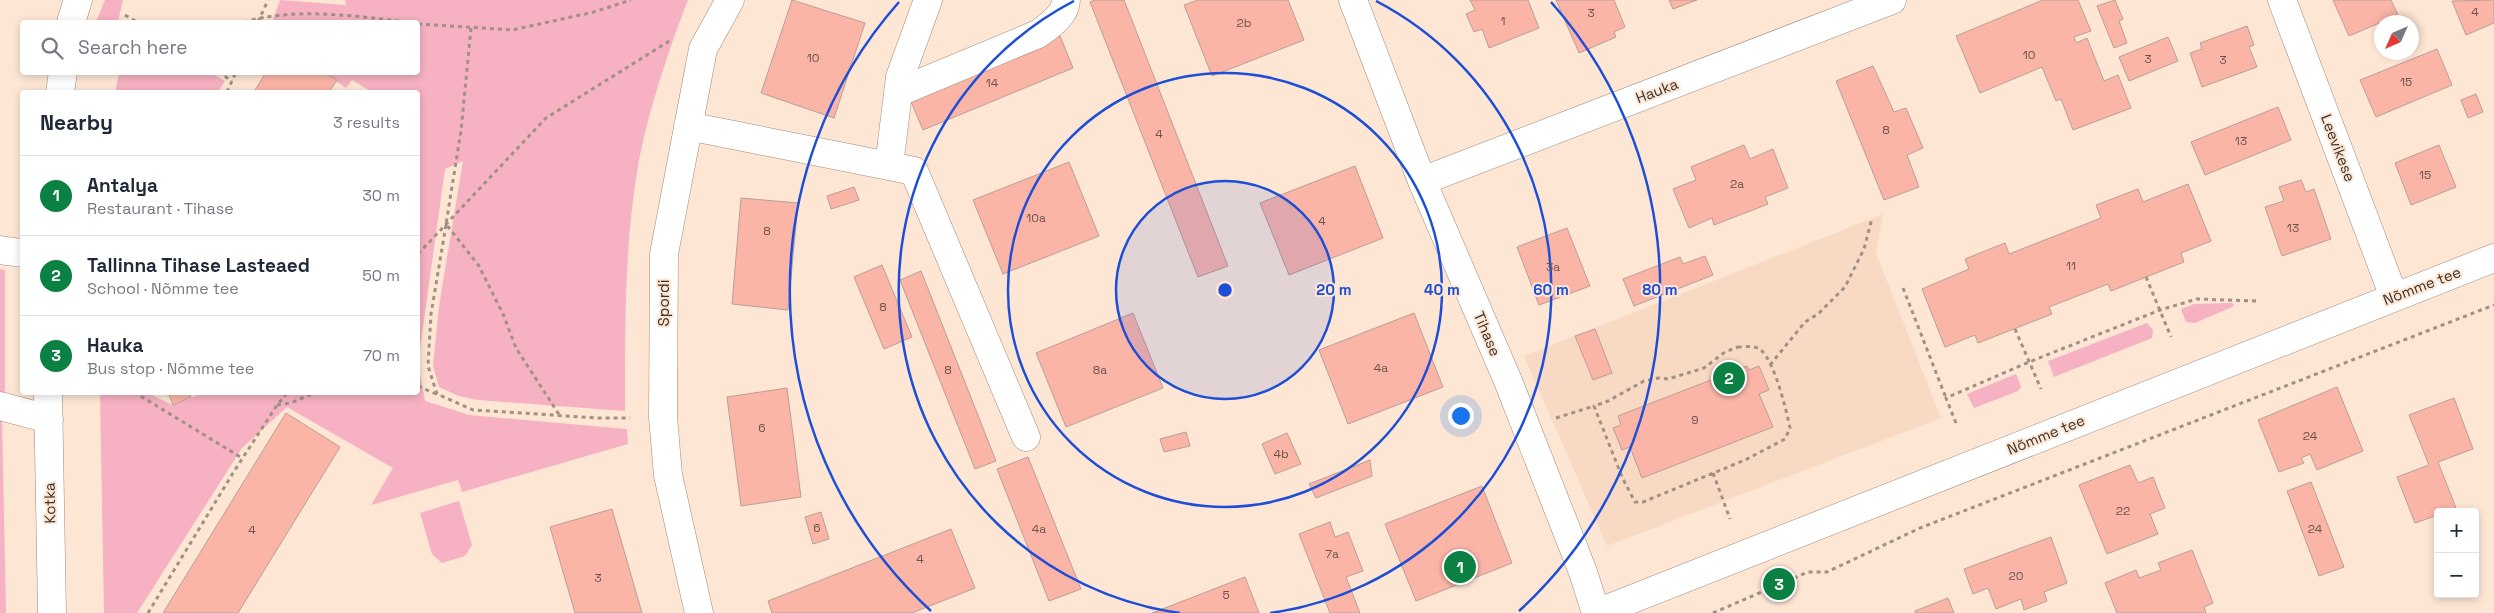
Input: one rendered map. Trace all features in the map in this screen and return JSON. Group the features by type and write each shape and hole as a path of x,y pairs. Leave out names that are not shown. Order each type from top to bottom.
{"street":[{"path":"72,20 78,0"},
{"name":"Spordi","path":"699,613 668,476 663,417 664,254 703,49 730,0"},
{"path":"889,166 900,77 928,0"},
{"path":"899,92 1038,34 1055,21 1066,4 1066,0"},
{"name":"Tihase","path":"1353,0 1422,181 1508,382 1583,572 1597,613"},
{"name":"Hauka","path":"1422,181 1892,0"},
{"name":"Leevikese","path":"2282,0 2394,297"},
{"path":"60,90 63,75"},
{"path":"688,126 914,171 1026,437"},
{"path":"0,250 20,253"},
{"name":"Nõmme tee","path":"1597,613 2494,258"},
{"path":"0,406 48,406"},
{"name":"Kotka","path":"48,406 52,613"}],"path":[{"path":"260,18 268,0"},
{"path":"420,24 512,30 594,12 631,0"},
{"path":"252,20 336,14 390,20"},
{"path":"125,15 134,20"},
{"path":"437,394 428,366 431,314 461,131 471,28"},
{"path":"420,252 546,118 671,40 703,49"},
{"path":"223,75 232,81"},
{"path":"228,90 235,75"},
{"path":"1770,364 1805,322 1818,314 1845,287 1864,249 1872,218"},
{"path":"446,224 479,266 503,314 516,348 560,416"},
{"path":"2146,277 2171,337"},
{"path":"1903,288 1956,423"},
{"path":"1946,398 2029,362 2160,310 2197,299 2257,301"},
{"path":"1712,613 1808,572 1827,572 1920,528 2494,305"},
{"path":"2015,329 2041,389"},
{"path":"1738,347 1760,349 1770,364 1790,428 1785,439 1713,473 1643,502 1635,502 1622,477 1594,406 1608,402 1644,381 1658,378 1668,379 1704,368 1725,352 1738,347"},
{"path":"420,387 473,410 560,416 663,417"},
{"path":"139,395 242,458"},
{"path":"148,613 242,458 285,395"},
{"path":"277,405 291,403 309,395"},
{"path":"1713,473 1730,519"}],"shaded area":[{"path":"105,0 123,0 118,20 97,20"},
{"path":"280,0 346,5 345,0 688,0 654,99 643,139 634,191 626,286 625,411 478,400 459,396 439,387 433,366 439,306 463,161 445,169 420,349 420,90 369,90 352,80 346,88 327,75 420,75 420,20 273,20"},
{"path":"119,75 214,75 225,81 219,90 115,90"},
{"path":"1883,214 1876,253 1941,418 1607,546 1524,356"},
{"path":"0,269 5,270 5,398 0,396"},
{"path":"2232,303 2234,305 2232,307 2195,323 2186,322 2181,309 2194,304"},
{"path":"2147,323 2153,330 2152,338 2054,377 2048,361"},
{"path":"420,374 425,401 469,415 627,429 628,444 462,492 458,480 371,505 393,468 287,407 242,448 137,613 104,613 100,395 151,395 173,405 198,395 420,395"},
{"path":"2016,374 2021,387 2018,391 1974,408 1967,394"},
{"path":"0,419 2,419 6,613 0,613"},
{"path":"459,501 472,545 465,556 442,563 432,554 420,513"}],"building":[{"path":"792,0 865,23 834,118 761,93"},
{"path":"1095,0 1124,0 1228,266 1198,277 1090,2"},
{"path":"1198,0 1288,0 1304,40 1212,76 1184,5"},
{"path":"1470,0 1528,0 1539,28 1489,48 1482,29 1474,32 1466,14 1475,10"},
{"path":"1556,0 1614,0 1625,27 1614,32 1616,37 1579,53"},
{"path":"1669,0 1697,0 1673,9"},
{"path":"2043,0 2078,0 2091,31 2074,37 2076,43 2087,38 2104,81 2118,75 2131,108 2073,130 2061,99 2056,101 2042,67 1980,93 1956,36"},
{"path":"2115,0 2123,19 2119,21 2127,43 2114,48 2097,6"},
{"path":"2333,0 2391,0 2398,15 2374,15 2374,25 2349,36"},
{"path":"2494,0 2494,23 2466,35 2452,1"},
{"path":"2247,26 2254,45 2249,47 2257,67 2202,87 2190,53 2202,49 2200,43"},
{"path":"1060,36 1073,68 923,130 910,99"},
{"path":"2168,37 2178,61 2129,81 2119,57"},
{"path":"2437,49 2452,85 2376,117 2360,80 2410,60 2419,60 2419,56"},
{"path":"1873,66 1894,112 1906,108 1923,148 1907,155 1919,187 1884,200 1836,81"},
{"path":"264,75 329,75 337,80 330,90 255,90"},
{"path":"2476,94 2483,112 2468,118 2461,100"},
{"path":"2278,107 2291,140 2205,175 2191,142"},
{"path":"1744,145 1750,159 1773,149 1788,188 1765,197 1768,204 1714,225 1712,218 1689,228 1673,189 1696,180 1691,167"},
{"path":"2439,145 2456,187 2411,205 2395,163"},
{"path":"1069,162 1099,236 1003,274 973,200"},
{"path":"1355,166 1383,238 1289,275 1260,203"},
{"path":"2301,180 2306,192 2314,189 2331,239 2282,256 2265,207 2284,201 2279,187"},
{"path":"2188,184 2211,241 2181,253 2184,262 2111,291 2108,284 2049,307 2052,314 1978,343 1975,335 1945,347 1922,289 1969,269 1965,259 2005,243 2009,254 2101,218 2096,205 2138,189 2143,202"},
{"path":"854,187 859,200 831,209 827,196"},
{"path":"741,198 798,203 788,310 732,304"},
{"path":"1567,228 1590,286 1539,305 1517,247"},
{"path":"1705,256 1713,275 1634,306 1623,279 1680,257 1683,264"},
{"path":"882,265 912,337 884,349 854,277"},
{"path":"921,271 996,461 975,469 900,280"},
{"path":"1133,313 1163,388 1066,427 1036,353"},
{"path":"1414,313 1443,387 1348,424 1319,350"},
{"path":"1595,329 1612,373 1593,380 1575,336"},
{"path":"1747,366 1749,370 1759,366 1769,390 1759,394 1773,427 1642,478 1630,447 1622,450 1613,428 1621,425 1618,416"},
{"path":"2337,387 2363,451 2317,470 2310,454 2301,458 2304,463 2279,472 2258,420"},
{"path":"787,388 801,497 741,506 727,397"},
{"path":"169,395 190,395 191,397 173,405"},
{"path":"2454,398 2473,449 2438,462 2456,508 2434,508 2434,516 2415,523 2397,477 2429,465 2409,415"},
{"path":"286,413 340,447 238,613 163,613"},
{"path":"1186,432 1190,446 1164,452 1160,439"},
{"path":"1287,433 1301,464 1275,474 1262,444"},
{"path":"1028,457 1081,589 1049,601 997,469"},
{"path":"1370,460 1372,476 1316,498 1309,484"},
{"path":"2130,465 2138,483 2153,477 2165,508 2150,514 2158,534 2107,554 2079,485"},
{"path":"2311,482 2344,567 2319,576 2287,491"},
{"path":"1482,486 1512,563 1416,601 1385,524"},
{"path":"612,509 642,613 575,613 550,527"},
{"path":"821,512 829,539 813,544 805,517"},
{"path":"1330,522 1335,537 1348,532 1363,571 1346,577 1360,613 1330,613 1299,534"},
{"path":"951,529 975,588 912,613 772,613 768,601"},
{"path":"2051,537 2067,583 2044,592 2047,601 2024,610 2021,599 1996,609 1988,588 1973,594 1964,569"},
{"path":"2192,550 2213,603 2204,607 2206,613 2117,613 2105,583 2136,570 2139,578 2161,570 2158,563"},
{"path":"1245,577 1259,613 1152,613"},
{"path":"1948,598 1954,613 1915,613 1915,611"}],"place":[{"name":"Tallinna Tihase Lasteaed","path":"1729,378"},
{"name":"Antalya","path":"1460,567"},
{"name":"Hauka","path":"1779,584"}]}
